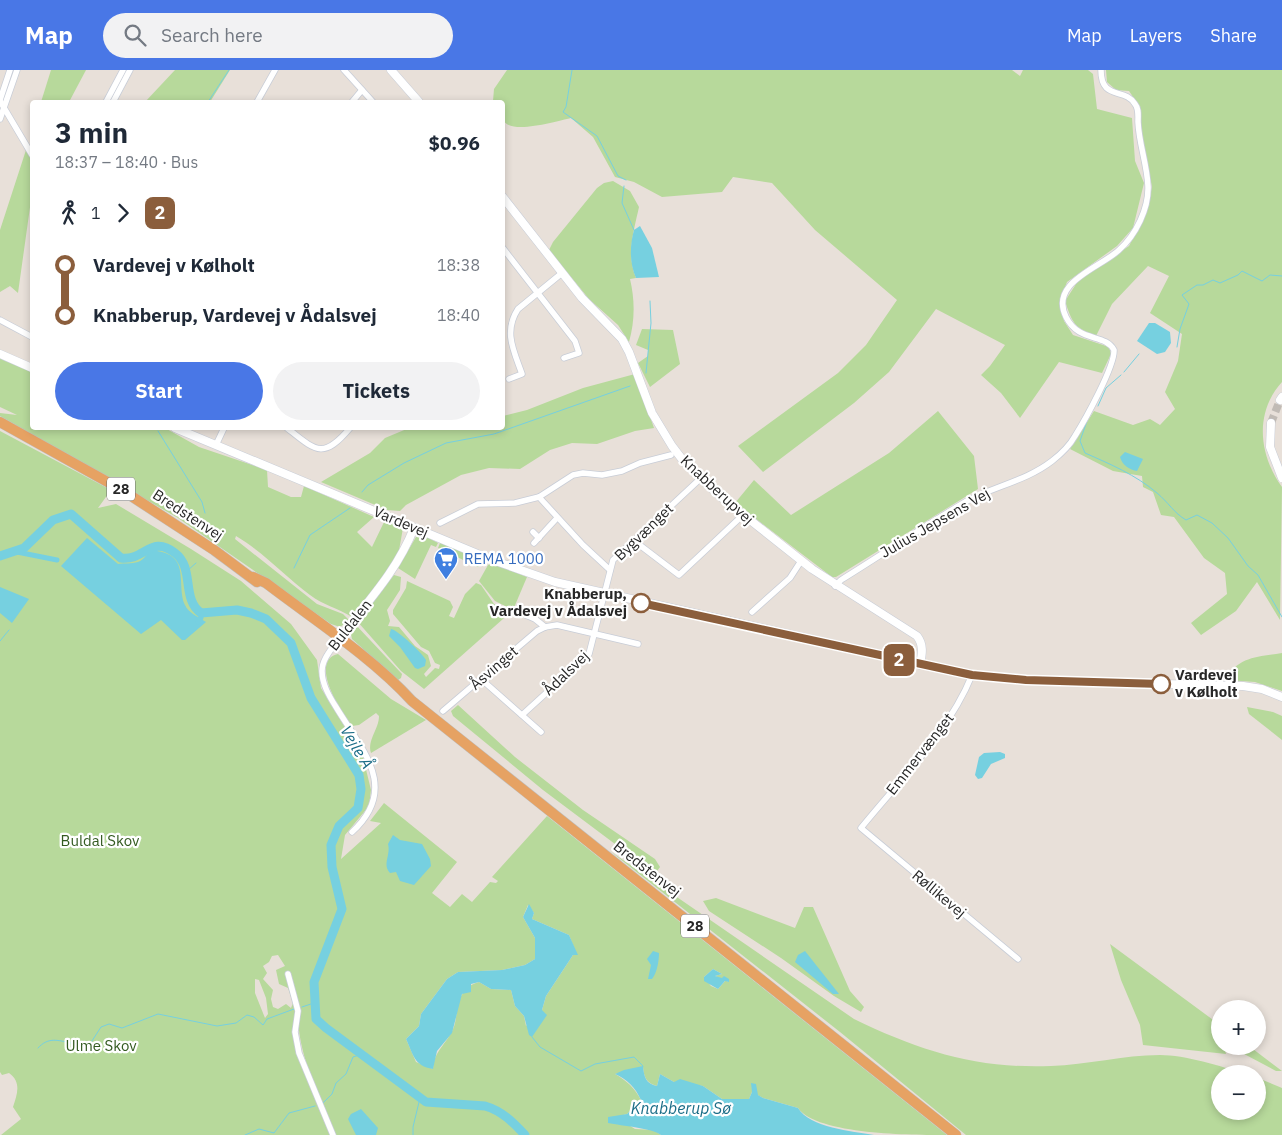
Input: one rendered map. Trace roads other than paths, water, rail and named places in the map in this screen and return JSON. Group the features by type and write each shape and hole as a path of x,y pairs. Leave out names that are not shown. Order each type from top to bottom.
{"highway":[{"name":"Bredstenvej","path":"0,422 122,490 253,577 264,588 400,688 412,701 956,1135"}],"street":[{"path":"10,70 0,100 30,152"},
{"path":"0,119 17,70"},
{"path":"107,100 123,70"},
{"path":"114,100 130,70"},
{"path":"258,100 275,70"},
{"path":"344,70 371,100"},
{"name":"Julius Jepsens Vej","path":"835,586 841,580 967,501 993,489 1024,479 1040,470 1054,460 1072,440 1091,406 1112,363 1114,350 1108,342 1083,335 1074,329 1063,310 1063,299 1068,288 1079,276 1119,250 1130,237 1146,205 1148,186 1138,136 1136,105 1132,99 1110,92 1106,88 1101,70"},
{"path":"393,71 417,100"},
{"path":"354,100 362,90"},
{"name":"Knabberupvej","path":"505,200 582,298 622,339 661,430 685,463 743,515 801,561 835,586 917,636 921,642 922,649 920,665"},
{"path":"505,251 569,332 579,353 564,358"},
{"path":"509,379 522,374 510,341 511,322 518,309 562,273"},
{"path":"0,320 30,336"},
{"path":"0,354 30,367"},
{"path":"1271,423 1270,446 1282,478"},
{"name":"Vardevej","path":"180,430 510,568 604,594 972,675 1044,681 1243,686 1262,689 1282,697"},
{"path":"216,445 223,430"},
{"path":"290,430 307,444 318,449 333,446 348,430"},
{"path":"440,522 483,503 515,503 539,497 573,475 609,474 671,456"},
{"path":"663,457 664,464"},
{"name":"Bygvænget","path":"604,594 613,560 700,478"},
{"path":"539,497 604,567 610,570"},
{"path":"633,540 679,575 743,515"},
{"path":"534,543 557,518"},
{"name":"Buldalen","path":"352,832 368,815 376,791 368,758 329,696 323,680 324,660 393,571 402,556 414,528"},
{"path":"533,532 539,538"},
{"path":"752,612 790,578 801,561"},
{"name":"Ådalsvej","path":"522,715 585,659 593,646 604,594"},
{"path":"514,610 535,619 545,627 557,626 638,644"},
{"name":"Åsvinget","path":"443,711 537,631 545,627"},
{"name":"Emmervænget","path":"861,828 950,718 963,698 972,675"},
{"path":"481,679 541,732"},
{"name":"Røllikevej","path":"861,828 1018,959"},
{"path":"288,974 298,1011 295,1032 299,1053 333,1135"}],"water":[{"path":"640,226 652,248 659,277 636,278 631,260 632,241 634,230"},
{"path":"1149,323 1155,323 1170,332 1171,343 1165,352 1157,354 1137,341"},
{"path":"1125,452 1143,459 1137,471 1124,465 1120,457"},
{"path":"87,538 118,564 138,562 154,551 168,554 178,565 186,608 206,622 185,640 182,640 161,620 141,634 61,566"},
{"path":"0,587 29,599 12,623 0,613"},
{"path":"391,629 420,653 426,660 425,666 418,669 415,668 400,647 389,636"},
{"path":"1000,752 1005,754 1005,758 991,764 982,778 978,779 975,775 979,757 984,753"},
{"path":"393,835 400,840 422,844 430,859 431,866 414,885 400,881 396,872 390,873 388,870 388,844"},
{"path":"529,904 534,913 532,919 569,935 578,955 573,955 546,996 542,1010 547,1015 532,1037 529,1035 524,1016 515,1006 511,990 491,989 479,982 471,984 471,992 462,994 452,1033 437,1051 433,1069 422,1065 415,1058 406,1039 419,1026 421,1014 447,979 458,972 502,970 525,965 535,959 535,938 523,917"},
{"path":"653,951 659,953 658,963 654,976 652,979 648,979 651,965 647,959"},
{"path":"805,951 839,994 833,994 795,962 798,955"},
{"path":"713,969 722,974 715,976 722,978 724,976 729,979 729,982 725,981 718,989 704,981 704,977"},
{"name":"Knabberup Sø","path":"643,1066 646,1079 653,1085 657,1086 660,1074 674,1082 680,1079 703,1086 722,1099 749,1099 752,1092 751,1083 756,1084 758,1095 798,1108 812,1120 832,1128 874,1135 661,1135 644,1129 608,1123 608,1117 627,1114 641,1100 631,1084 615,1074"},
{"path":"361,1109 378,1128 376,1135 356,1135 348,1119 351,1114"}],"waterway":[{"path":"209,100 229,70"},
{"path":"572,70 566,107 563,112 597,136 618,176 626,180"},
{"path":"624,186 622,203 634,230"},
{"path":"1177,347 1180,329 1189,304 1182,295 1197,285 1203,285 1213,280 1220,283 1238,275 1242,271 1262,281 1270,275 1282,276"},
{"path":"646,373 651,323 650,301"},
{"path":"1124,372 1139,354"},
{"path":"1098,406 1106,388 1121,375"},
{"path":"362,492 368,485 404,463 446,443 494,434 630,386"},
{"path":"1087,421 1080,441 1085,453 1122,470 1140,481 1157,493 1186,520 1197,515 1212,523 1228,538 1248,566 1258,575 1282,617"},
{"path":"158,431 202,502 205,513"},
{"path":"294,568 310,535 350,508"},
{"name":"Vejle Å","path":"0,556 24,548 53,520 71,514 121,558 136,556 160,546 175,553 185,567 191,600 201,613 237,610 251,613 266,619 291,643 311,698 359,775 361,789 358,808 339,826 331,845 332,867 342,909 314,982 316,1019 426,1102 485,1106 507,1118 525,1135"},
{"path":"17,552 57,560"},
{"path":"187,571 196,563"},
{"path":"198,622 201,618 201,613"},
{"path":"0,641 9,630"},
{"path":"302,1007 314,1003"},
{"path":"38,1048 45,1042 53,1040 71,1043 74,1047 82,1048 90,1044 101,1027 109,1024 122,1028 158,1014 217,1026 236,1023 247,1015 254,1017 263,1025 267,1019 294,1009"},
{"path":"532,1037 540,1047 581,1071 595,1064 634,1057 643,1066"},
{"path":"323,1103 332,1094 336,1083 346,1074 353,1057 362,1054"},
{"path":"413,1135 420,1098"},
{"path":"245,1135 259,1129 274,1133 289,1113 315,1106"}],"tunnel":[{"path":"1271,423 1280,400"}],"place":[{"name":"REMA 1000","path":"446,580"},
{"name":"Knabberup, Vardevej v Ådalsvej","path":"641,603"},
{"name":"Vardevej v Kølholt","path":"1161,684"}],"park label":[{"name":"Buldal Skov","path":"100,841"},
{"name":"Ulme Skov","path":"101,1046"}]}
